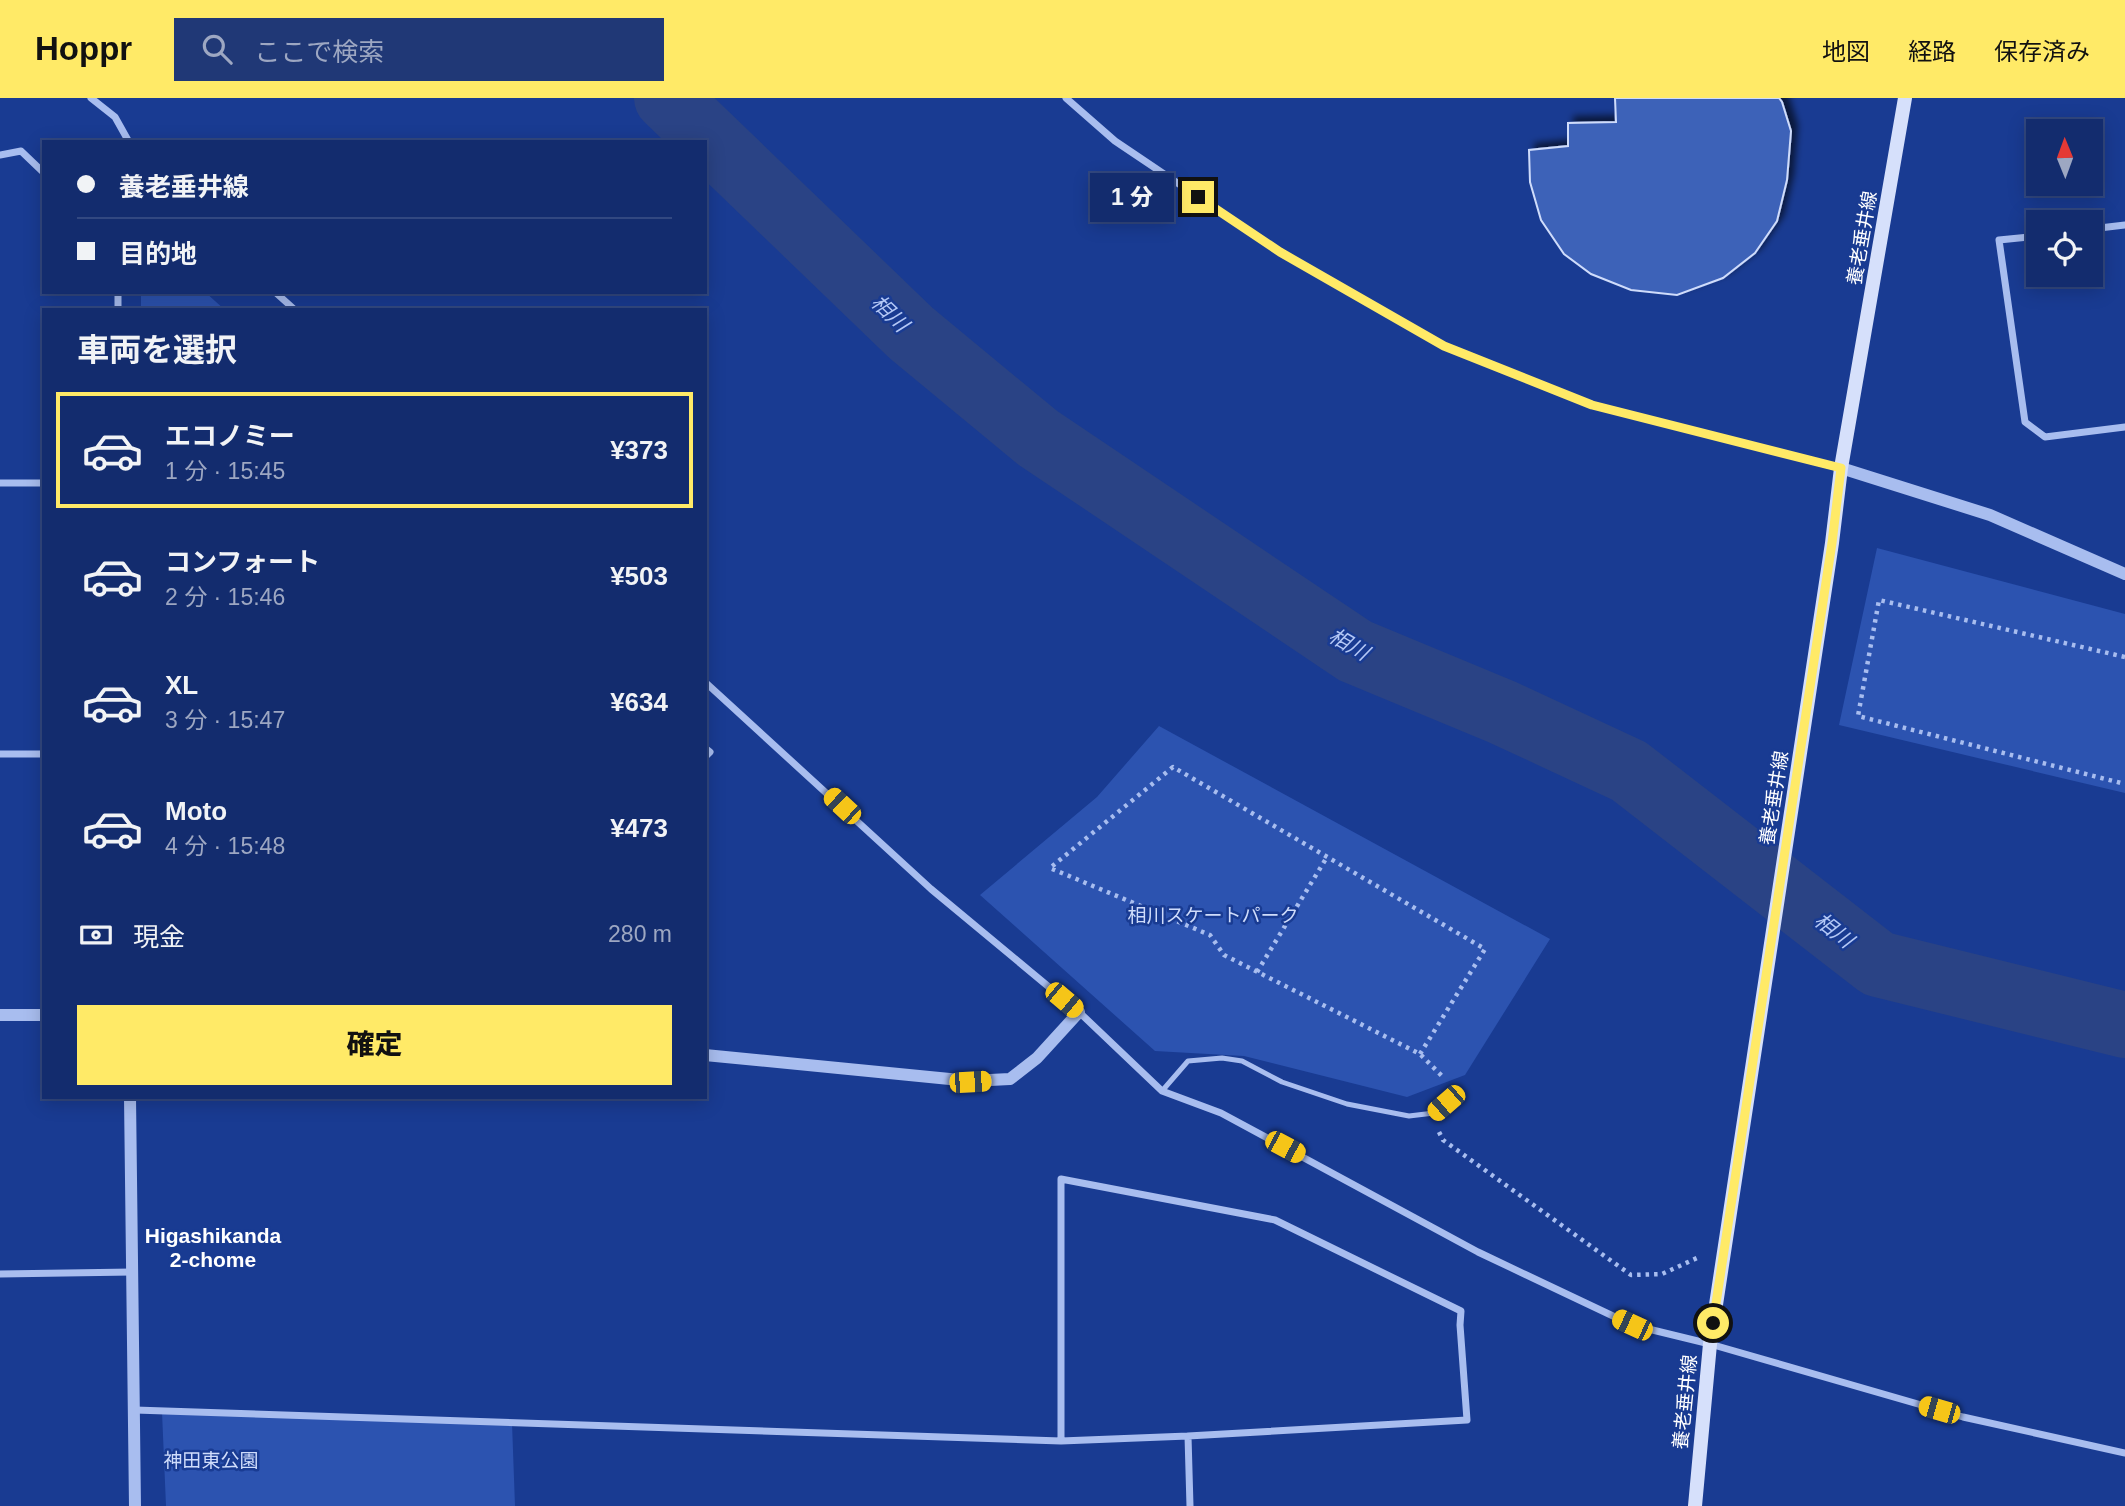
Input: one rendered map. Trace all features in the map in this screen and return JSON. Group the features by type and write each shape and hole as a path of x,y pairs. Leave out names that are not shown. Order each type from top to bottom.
{"main road":[{"name":"養老垂井線","path":"1695,1506 1710,1344 1832,543 1841,468 1905,98"}],"street":[{"path":"91,98 115,117 128,140"},
{"path":"1066,98 1115,141 1280,252 1444,346 1592,405 1841,468 1990,515 2125,574"},
{"path":"0,156 22,151 42,171"},
{"path":"2103,228 2125,225"},
{"path":"2026,237 1999,240 2025,422 2045,437 2125,426"},
{"path":"277,294 293,308"},
{"path":"0,483 42,483"},
{"path":"707,684 931,888 1079,1012 1162,1091 1222,1113 1478,1252 1632,1325 1710,1344 1963,1417 2125,1453"},
{"path":"0,754 42,754"},
{"path":"707,1055 970,1082 1010,1079 1037,1058 1079,1012"},
{"path":"0,1016 42,1015"},
{"path":"130,1099 135,1506"},
{"path":"135,1410 1061,1441 1466,1420 1461,1311 1275,1220 1061,1179 1061,1441"},
{"path":"0,1274 132,1272"},
{"path":"1188,1436 1190,1506"}],"lane":[{"path":"1162,1091 1188,1061 1222,1058 1242,1060 1282,1082 1347,1104 1409,1116 1434,1113 1458,1092"}],"path":[{"path":"2125,657 1879,600 1858,716 2125,784"},
{"path":"1420,1054 1485,949 1173,767 1050,868 1210,935 1224,955 1420,1054 1458,1092"},
{"path":"1257,972 1327,857"},
{"path":"1427,1114 1443,1140 1631,1275 1662,1274 1703,1255"}],"green space":[{"path":"141,294 207,294 223,308 141,308"},
{"path":"1877,548 2125,614 2125,793 1839,725"},
{"name":"相川スケートパーク","path":"1159,726 1550,939 1465,1075 1407,1097 1244,1056 1155,1051 980,895 1097,797"},
{"name":"神田東公園","path":"162,1412 512,1423 515,1506 166,1506"}],"building":[{"path":"1615,98 1779,98 1782,102 1791,131 1787,180 1777,221 1755,253 1723,278 1677,295 1631,290 1591,274 1564,254 1541,220 1530,182 1529,150 1568,146 1568,123 1616,122"}],"waterway":[{"name":"相川","path":"667,98 911,333 1038,438 1355,651 1502,712 1629,771 1878,964 2125,1025"}],"district":[{"name":"Higashikanda 2-chome","path":"213,1247"}],"route":[{"path":"1198,197 1280,252 1444,346 1592,405 1841,468 1832,543 1713,1323"}]}
